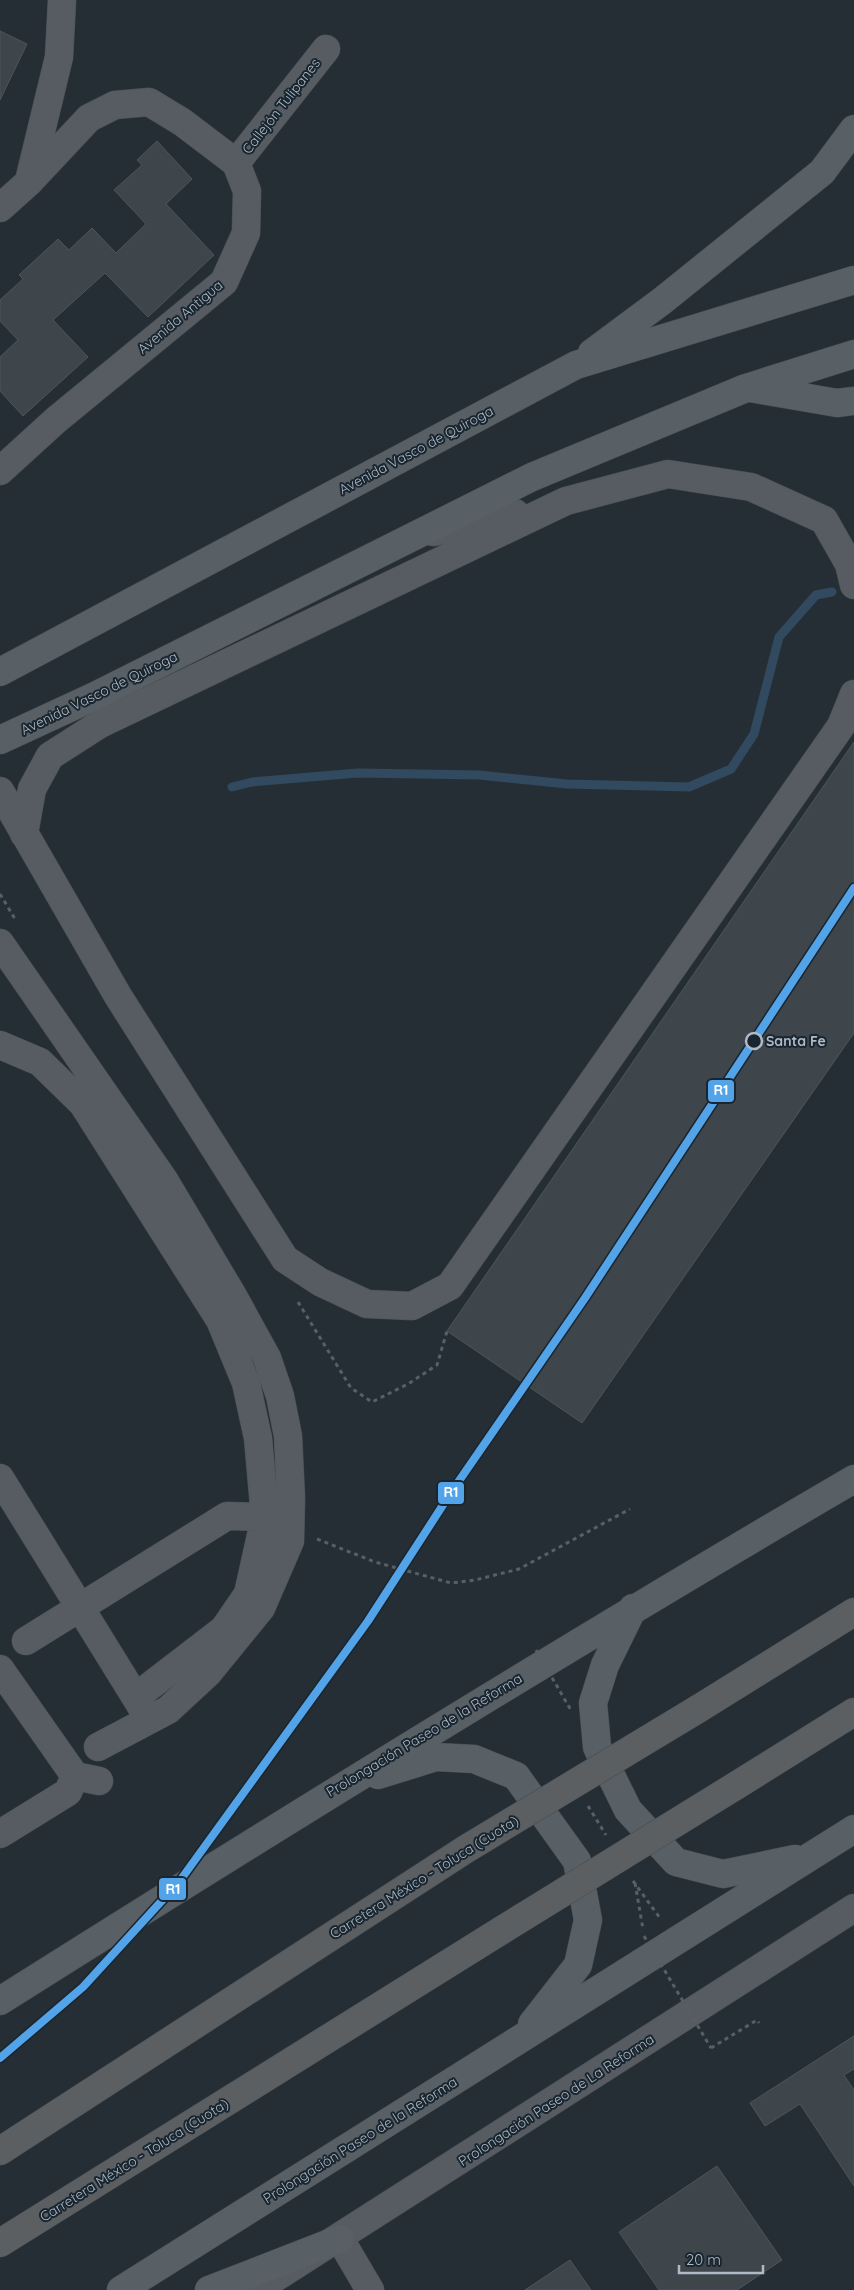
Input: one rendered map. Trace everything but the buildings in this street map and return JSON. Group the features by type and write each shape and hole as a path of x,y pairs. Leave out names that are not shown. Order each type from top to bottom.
{"highway":[{"name":"Carretera México - Toluca (Cuota)","path":"0,2151 466,1849 854,1612"},
{"name":"Carretera México - Toluca (Cuota)","path":"0,2244 854,1712"}],"main road":[{"path":"576,365 662,301 822,172 854,129"},
{"name":"Avenida Vasco de Quiroga","path":"0,672 576,365 854,280"},
{"name":"Avenida Vasco de Quiroga","path":"0,740 102,693 532,476 746,388 854,354"},
{"path":"746,388 837,403 854,400"},
{"name":"Prolongación Paseo de la Reforma","path":"0,2001 337,1789 633,1608 854,1479"},
{"path":"633,1608 605,1665 593,1703 597,1747 628,1810 676,1862 723,1874 814,1855"},
{"path":"337,1789 436,1757 474,1759 516,1776 577,1861 588,1920 578,1965 519,2040"},
{"name":"Prolongación Paseo de la Reforma","path":"120,2290 854,1829"},
{"path":"209,2290 340,2239"}],"street":[{"path":"29,182 59,57 62,0"},
{"name":"Callejón Tulipanes","path":"236,163 326,49"},
{"path":"0,208 29,182 89,118 115,105 149,102 182,122 236,163"},
{"name":"Avenida Antigua","path":"0,471 56,420 224,282 246,233 247,191 236,163"},
{"path":"412,537 566,501 668,474 752,487 824,520 849,564 854,585"},
{"path":"24,834 32,789 50,756 100,724 566,501"},
{"path":"0,791 118,996 285,1259 320,1282 367,1304 412,1306 450,1286 841,726 854,694"},
{"path":"0,943 164,1180 263,1350 280,1396 288,1436 291,1498 296,1545 261,1608 208,1673 168,1710 149,1722 98,1747"},
{"path":"0,1045 40,1062 83,1104 220,1320 246,1383 258,1438 264,1517 248,1594 224,1629 137,1696"},
{"path":"0,1478 137,1696 149,1722"},
{"path":"26,1641 227,1516 264,1517 296,1545"},
{"path":"0,1669 87,1779 0,1834"},
{"name":"Prolongación Paseo de La Reforma","path":"256,2290 340,2239 853,1911"},
{"path":"340,2239 370,2290"}],"path":[{"path":"536,1650 572,1712"},
{"path":"584,1800 610,1841"},
{"path":"629,1874 661,1920"},
{"path":"634,1883 644,1936 711,2048 758,2021"}],"waterway":[{"path":"232,787 252,782 358,773 479,775 567,784 689,787 731,769 754,734 779,637 816,595 832,592"}],"transit line":[{"name":"R1","path":"0,2058 83,1987 179,1882 368,1621 452,1491 585,1298 854,888"}],"place":[{"name":"Santa Fe","path":"754,1041"}]}
